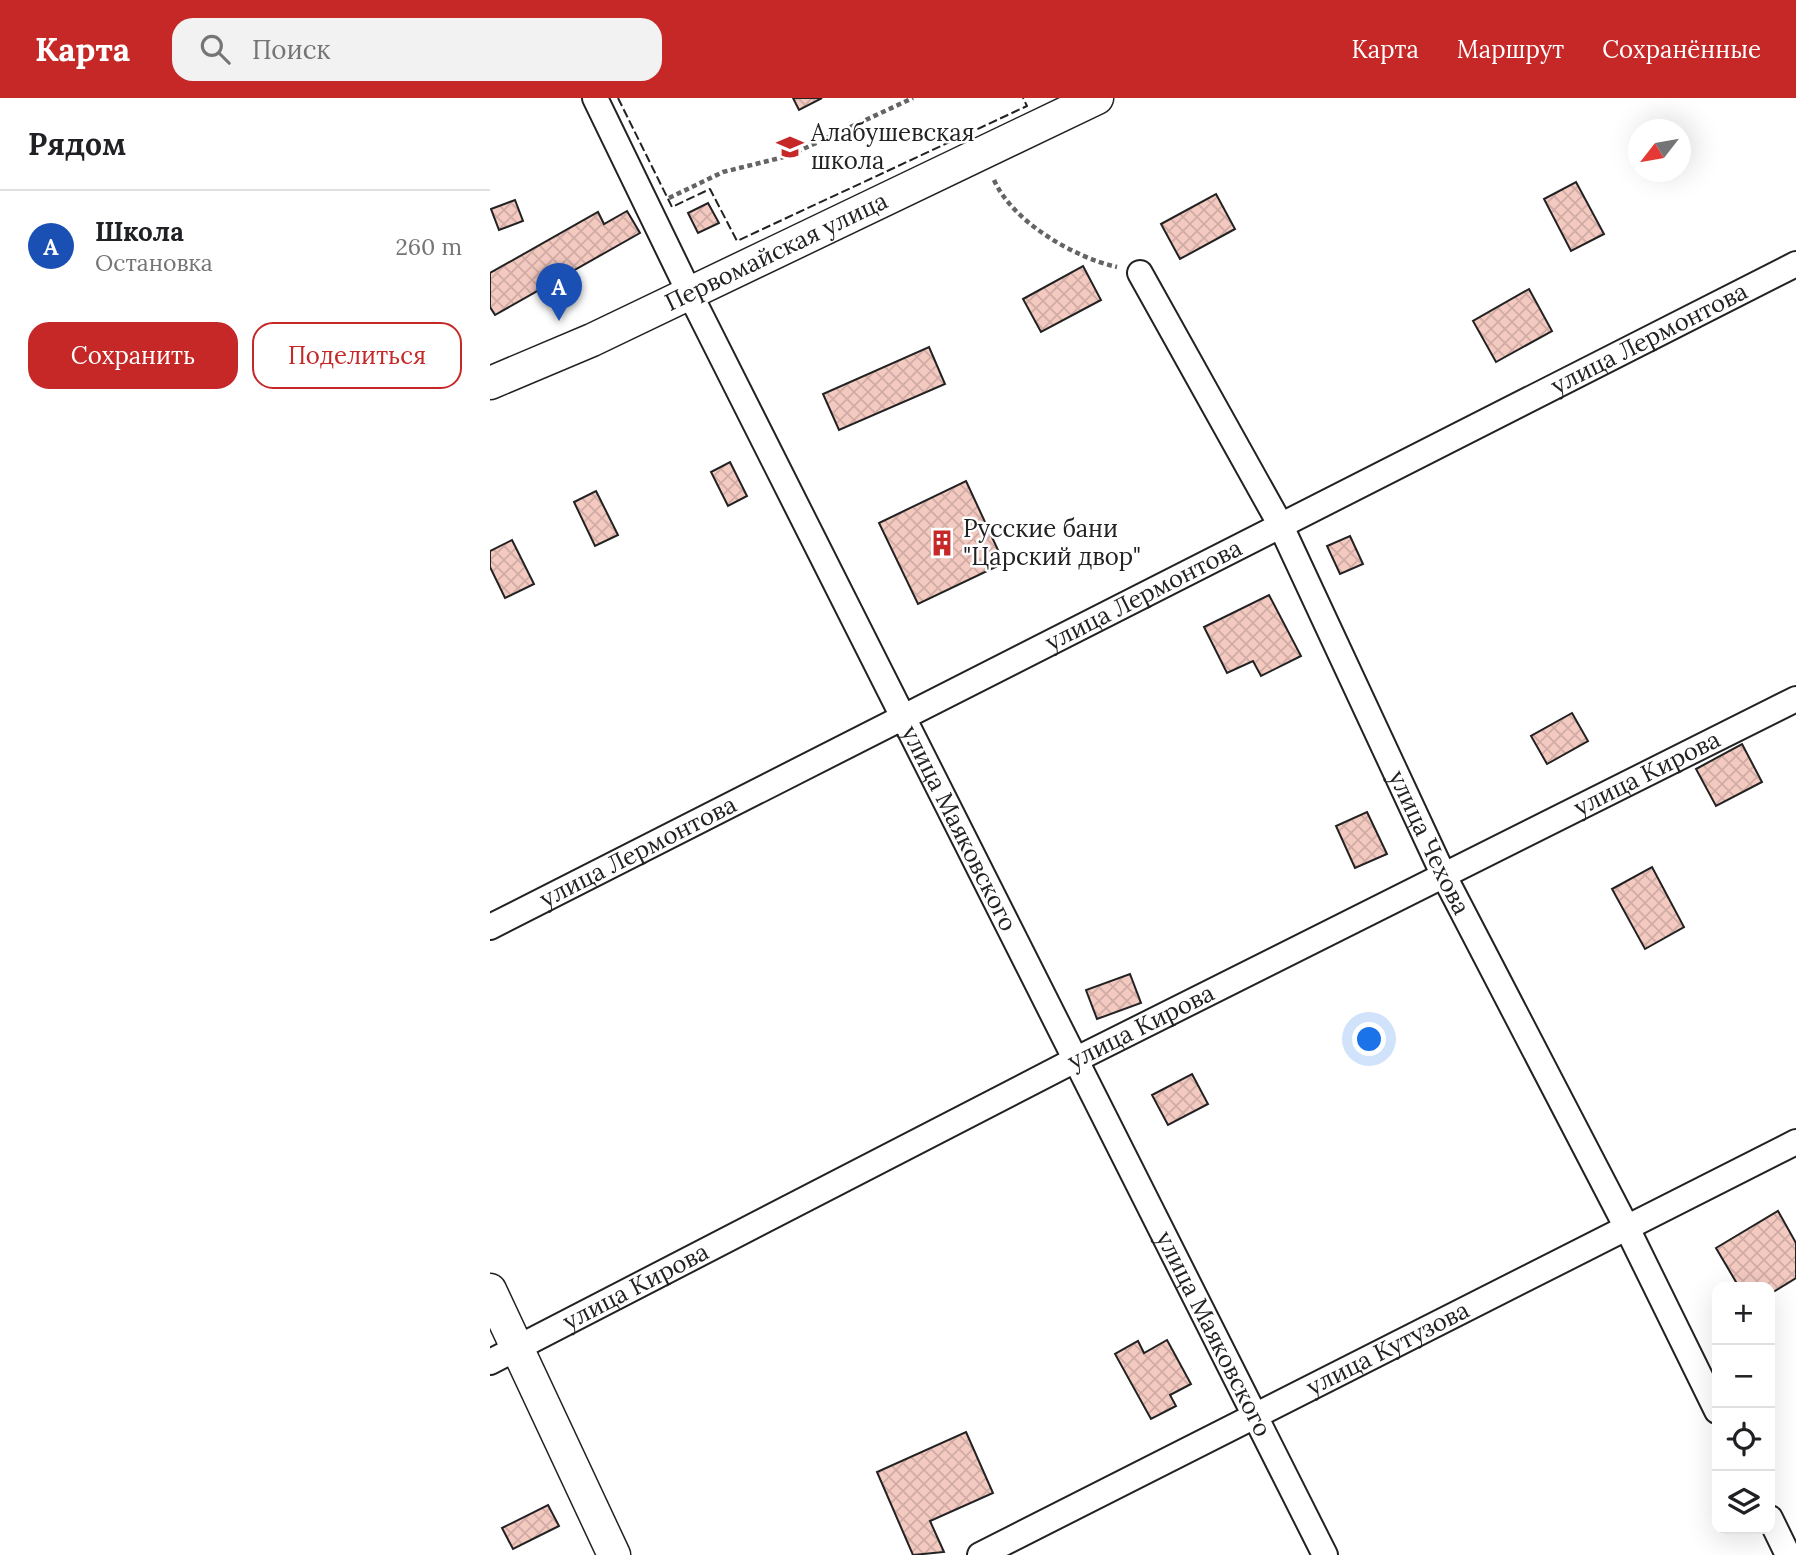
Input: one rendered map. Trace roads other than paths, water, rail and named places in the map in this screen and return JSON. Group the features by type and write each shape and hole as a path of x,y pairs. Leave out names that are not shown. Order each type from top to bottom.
{"street":[{"name":"улица Маяковского","path":"595,98 690,294 1325,1555"},
{"name":"Первомайская улица","path":"490,383 592,340 981,154 1063,105 1097,98"},
{"name":"улица Лермонтова","path":"490,927 1796,264"},
{"name":"улица Чехова","path":"1140,273 1280,524 1443,874 1627,1228 1716,1408"},
{"name":"улица Кирова","path":"503,1355 1075,1060 1796,699"},
{"name":"улица Кутузова","path":"980,1555 1796,1142"},
{"path":"490,1290 503,1355 614,1555"},
{"path":"1775,1528 1788,1555"}],"place":[{"name":"Алабушевская школа","path":"790,147"},
{"name":"Школа","path":"559,321"},
{"name":"Русские бани \"Царский двор\"","path":"942,543"}]}
